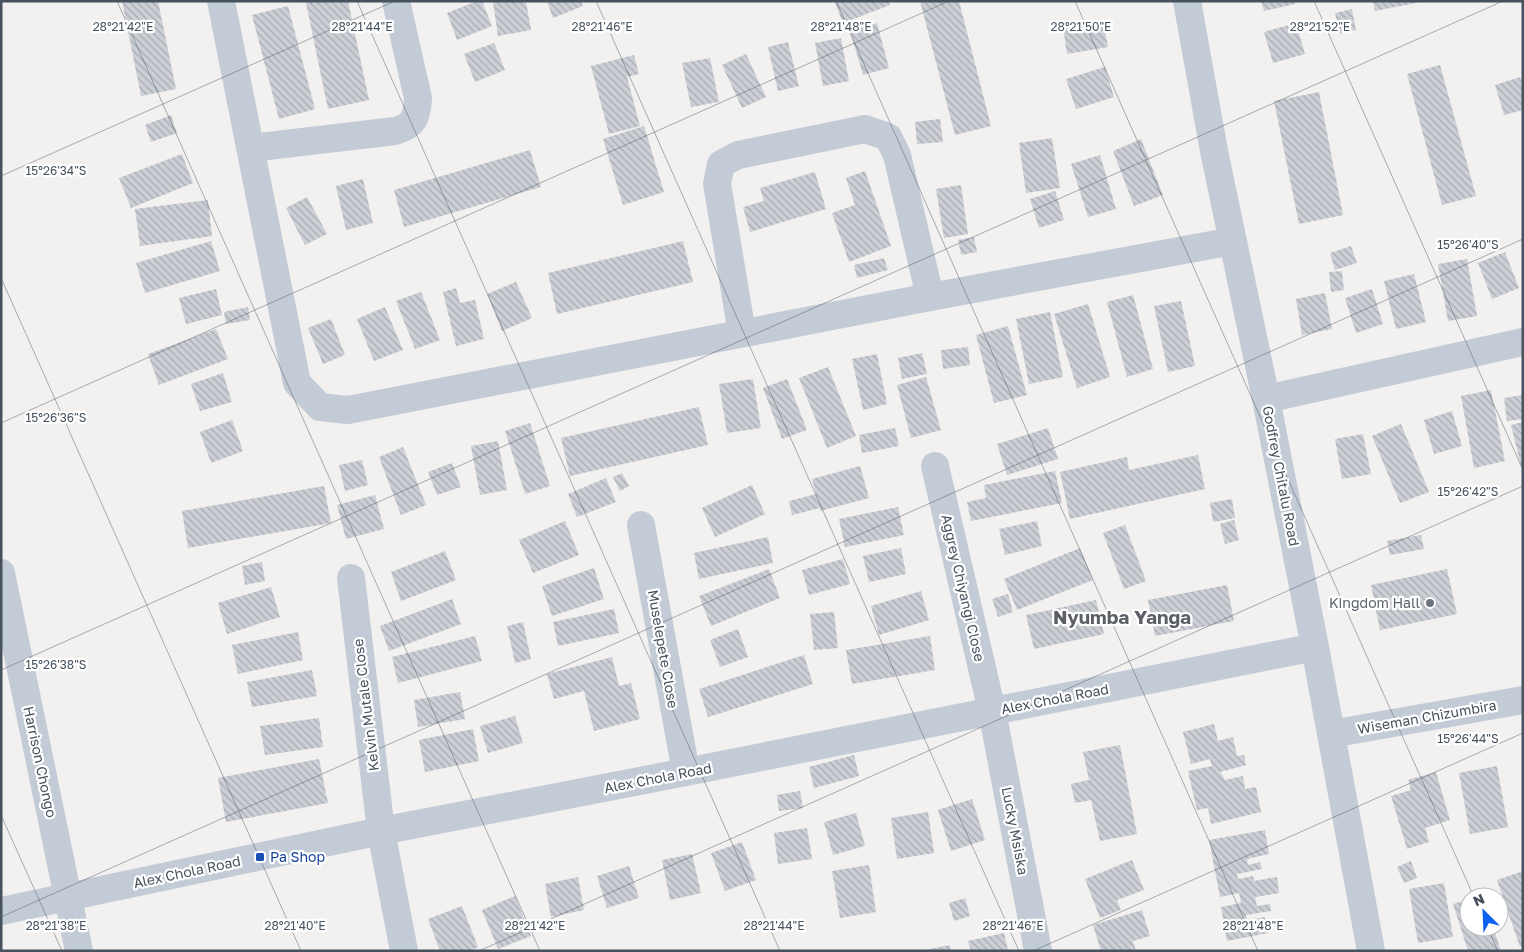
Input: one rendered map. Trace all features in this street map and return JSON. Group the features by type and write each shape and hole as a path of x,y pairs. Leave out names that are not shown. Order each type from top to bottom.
{"street":[{"path":"221,1 297,383 320,407 348,410 930,297 1233,241"},
{"path":"250,148 395,131 406,128 414,121 418,109 418,98 396,1"},
{"name":"Godfrey Chitalu Road","path":"1188,1 1214,152 1315,646 1371,951"},
{"path":"742,333 717,184 721,164 738,155 865,129 888,137 897,155 930,297"},
{"path":"1266,399 1523,342"},
{"name":"Aggrey Chiyangi Close","path":"935,466 992,711"},
{"name":"Muselepete Close","path":"641,525 686,772"},
{"name":"Harrison Chongo","path":"1,573 79,951"},
{"name":"Kelvin Mutale Close","path":"351,578 381,831 404,951"},
{"name":"Alex Chola Road","path":"1,911 381,831 1315,646"},
{"name":"Wiseman Chizumbira","path":"1331,734 1523,700"},
{"name":"Lucky Msiska","path":"992,711 1038,951"}],"building":[{"path":"122,1 158,1 176,89 141,96"},
{"path":"312,1 348,1 369,100 328,109 306,3"},
{"path":"477,1 482,1 492,26 457,40 447,13"},
{"path":"526,1 531,30 498,36 493,2"},
{"path":"547,1 581,1 583,6 553,18"},
{"path":"839,1 888,1 890,5 843,23 835,3"},
{"path":"920,1 959,1 991,126 955,135"},
{"path":"1261,1 1295,1 1295,4 1264,11"},
{"path":"1373,1 1421,1 1421,2 1375,11"},
{"path":"288,6 315,109 279,119 252,15"},
{"path":"1352,9 1356,30 1340,34 1335,13"},
{"path":"1103,20 1108,47 1067,54 1063,27"},
{"path":"877,23 889,68 863,75 850,31"},
{"path":"1296,23 1305,54 1273,63 1264,32"},
{"path":"841,38 849,81 823,86 815,43"},
{"path":"788,42 799,86 778,91 768,47"},
{"path":"494,43 505,70 475,82 464,54"},
{"path":"746,54 766,97 742,108 722,65"},
{"path":"634,55 639,74 627,77 640,126 609,134 591,66"},
{"path":"710,58 719,102 691,107 682,63"},
{"path":"1440,65 1476,196 1442,205 1407,74"},
{"path":"1105,67 1114,97 1076,109 1066,79"},
{"path":"1520,77 1523,86 1523,110 1504,115 1495,85"},
{"path":"1319,92 1343,215 1299,224 1274,101"},
{"path":"171,115 177,133 151,142 145,125"},
{"path":"940,119 943,142 917,144 915,122"},
{"path":"644,126 664,192 623,205 603,139"},
{"path":"1052,138 1060,188 1026,193 1019,143"},
{"path":"1141,139 1163,195 1134,206 1113,151"},
{"path":"530,150 541,187 404,227 394,190"},
{"path":"182,154 193,183 131,208 119,178"},
{"path":"1100,155 1116,209 1088,217 1071,164"},
{"path":"865,171 891,246 849,262 832,213 855,205 846,178"},
{"path":"815,172 826,209 750,232 743,207 764,201 760,188"},
{"path":"363,179 373,223 346,230 336,186"},
{"path":"961,185 968,234 944,238 936,189"},
{"path":"1055,191 1064,220 1039,228 1030,199"},
{"path":"307,197 327,234 305,245 286,208"},
{"path":"208,200 212,236 140,246 135,209"},
{"path":"974,237 977,252 961,255 958,240"},
{"path":"211,241 220,271 145,293 136,263"},
{"path":"683,241 693,282 557,314 548,273"},
{"path":"1351,246 1357,263 1335,270 1330,253"},
{"path":"1505,252 1519,288 1492,299 1478,263"},
{"path":"884,258 888,270 857,278 854,265"},
{"path":"1467,259 1477,316 1448,321 1438,264"},
{"path":"1342,271 1344,290 1331,292 1329,272"},
{"path":"1414,274 1426,322 1396,329 1384,281"},
{"path":"516,282 532,318 502,331 487,294"},
{"path":"456,288 460,303 475,300 484,339 456,346 443,292"},
{"path":"216,289 222,315 186,324 179,298"},
{"path":"1372,289 1383,324 1356,333 1345,298"},
{"path":"421,292 440,340 415,349 396,301"},
{"path":"1325,293 1332,329 1302,335 1296,299"},
{"path":"1133,295 1153,369 1127,377 1107,302"},
{"path":"1181,301 1195,366 1168,372 1154,306"},
{"path":"1088,304 1110,377 1077,388 1054,314"},
{"path":"248,307 250,320 226,324 224,312"},
{"path":"385,307 403,350 374,361 357,319"},
{"path":"1050,312 1063,377 1029,384 1016,319"},
{"path":"331,319 345,355 323,364 308,328"},
{"path":"1008,326 1027,395 994,403 976,335"},
{"path":"216,329 228,359 159,385 148,354"},
{"path":"968,347 970,365 943,369 941,350"},
{"path":"922,353 927,374 902,379 898,358"},
{"path":"877,354 887,404 863,410 852,359"},
{"path":"828,367 856,436 827,448 799,378"},
{"path":"223,373 232,402 200,411 191,384"},
{"path":"926,377 941,430 911,438 897,385"},
{"path":"753,379 761,428 727,433 719,384"},
{"path":"787,379 807,430 782,439 763,388"},
{"path":"1491,390 1505,461 1474,468 1461,396"},
{"path":"1523,395 1523,419 1507,421 1504,398"},
{"path":"699,407 708,445 570,476 561,438"},
{"path":"1452,411 1462,446 1434,454 1424,420"},
{"path":"232,420 243,451 211,463 200,432"},
{"path":"1523,422 1523,466 1521,466 1511,425"},
{"path":"530,423 550,486 525,494 505,431"},
{"path":"1401,424 1429,492 1400,503 1372,436"},
{"path":"895,428 899,446 862,453 859,435"},
{"path":"1048,428 1058,459 1007,475 997,444"},
{"path":"1363,434 1371,474 1342,479 1335,439"},
{"path":"498,441 507,490 480,495 471,446"},
{"path":"403,447 426,505 401,515 379,457"},
{"path":"1198,455 1205,489 1070,519 1060,472 1127,457 1129,470"},
{"path":"362,460 368,485 345,491 339,465"},
{"path":"452,463 461,487 437,495 428,472"},
{"path":"860,466 869,498 820,511 820,508 792,515 789,501 816,494 812,479"},
{"path":"1055,471 1062,503 971,521 967,502 986,498 984,485"},
{"path":"622,473 629,486 620,491 613,477"},
{"path":"606,478 616,502 577,517 568,494"},
{"path":"752,485 765,514 715,537 702,508"},
{"path":"324,486 331,523 188,548 182,511"},
{"path":"375,495 384,529 346,539 337,505"},
{"path":"1232,499 1235,518 1213,522 1210,503"},
{"path":"898,507 904,535 845,547 839,519"},
{"path":"1234,520 1239,540 1225,544 1220,524"},
{"path":"565,521 579,555 533,573 519,540"},
{"path":"1037,521 1042,546 1005,555 999,529"},
{"path":"1125,525 1146,581 1124,589 1103,533"},
{"path":"1421,535 1424,549 1390,555 1387,541"},
{"path":"768,537 773,563 699,579 694,553"},
{"path":"901,548 906,574 869,582 863,556"},
{"path":"1080,548 1093,580 1017,610 1004,579"},
{"path":"445,551 456,580 401,601 391,572"},
{"path":"843,559 850,584 809,595 802,570"},
{"path":"262,562 265,581 245,585 242,566"},
{"path":"594,568 604,599 552,616 542,586"},
{"path":"769,569 780,598 711,626 699,596"},
{"path":"1447,569 1457,614 1380,630 1371,585"},
{"path":"1227,585 1234,621 1155,636 1148,600"},
{"path":"271,587 280,617 227,634 218,603"},
{"path":"921,591 929,620 879,635 871,606"},
{"path":"1008,594 1013,612 998,617 992,599"},
{"path":"452,599 461,624 389,651 380,626"},
{"path":"1096,600 1104,634 1034,649 1026,615"},
{"path":"614,609 619,633 558,646 553,622"},
{"path":"834,612 838,648 814,650 810,614"},
{"path":"523,622 531,659 515,663 507,626"},
{"path":"738,629 748,657 720,667 710,640"},
{"path":"298,632 303,660 238,674 232,645"},
{"path":"475,636 482,661 398,683 392,657"},
{"path":"930,636 935,670 852,684 846,650"},
{"path":"804,655 813,684 708,717 699,689"},
{"path":"612,657 619,686 631,683 640,719 594,731 584,691 554,699 547,674"},
{"path":"312,670 317,696 252,707 247,682"},
{"path":"460,692 465,719 418,727 414,700"},
{"path":"515,716 523,743 488,753 480,726"},
{"path":"319,718 323,747 265,755 260,726"},
{"path":"1214,724 1218,741 1233,737 1237,756 1244,755 1246,765 1220,772 1225,780 1243,776 1245,789 1256,787 1261,812 1211,824 1208,808 1197,810 1188,771 1212,766 1210,759 1191,764 1183,732"},
{"path":"473,729 479,761 425,772 419,740"},
{"path":"1120,745 1137,834 1100,841 1091,800 1075,803 1071,784 1089,780 1083,752"},
{"path":"854,755 859,776 814,788 809,767"},
{"path":"319,759 328,803 226,822 218,778"},
{"path":"1497,766 1508,827 1470,834 1459,773"},
{"path":"1436,772 1450,820 1425,828 1429,842 1407,849 1391,796 1411,790 1408,780"},
{"path":"800,791 803,808 779,811 777,795"},
{"path":"972,799 985,840 951,851 938,810"},
{"path":"928,812 934,853 897,859 891,818"},
{"path":"856,813 865,846 833,855 824,822"},
{"path":"807,828 812,859 778,864 774,833"},
{"path":"1265,830 1269,854 1247,859 1248,865 1260,862 1262,869 1237,874 1238,879 1253,876 1254,881 1277,877 1279,893 1255,897 1257,906 1270,904 1271,911 1246,915 1247,920 1265,917 1268,933 1227,941 1221,907 1241,903 1239,893 1220,897 1209,840"},
{"path":"742,842 756,880 725,891 711,853"},
{"path":"692,854 701,893 670,900 662,860"},
{"path":"1132,860 1144,890 1117,900 1121,910 1100,918 1085,879"},
{"path":"1411,861 1417,878 1404,883 1397,867"},
{"path":"869,865 876,912 840,918 832,871"},
{"path":"629,866 639,898 607,908 597,876"},
{"path":"1523,871 1523,946 1520,947 1509,915 1509,887 1499,887 1497,880"},
{"path":"578,877 584,910 551,917 545,884"},
{"path":"1444,883 1453,937 1418,943 1409,889"},
{"path":"515,896 531,936 498,949 482,910"},
{"path":"965,898 970,916 954,921 949,903"},
{"path":"1459,902 1459,923 1453,904"},
{"path":"462,906 478,947 469,951 440,951 428,919"},
{"path":"1142,910 1150,936 1133,941 1136,951 1101,951 1093,925"},
{"path":"1004,933 1008,951 971,951 968,941"},
{"path":"1464,937 1496,937 1501,951 1468,951"},
{"path":"950,945 951,951 925,951 925,950"}],"place":[{"name":"Kingdom Hall","path":"1430,603"},
{"name":"Pa Shop","path":"260,857"}],"district":[{"name":"Nyumba Yanga","path":"1122,617"}]}
